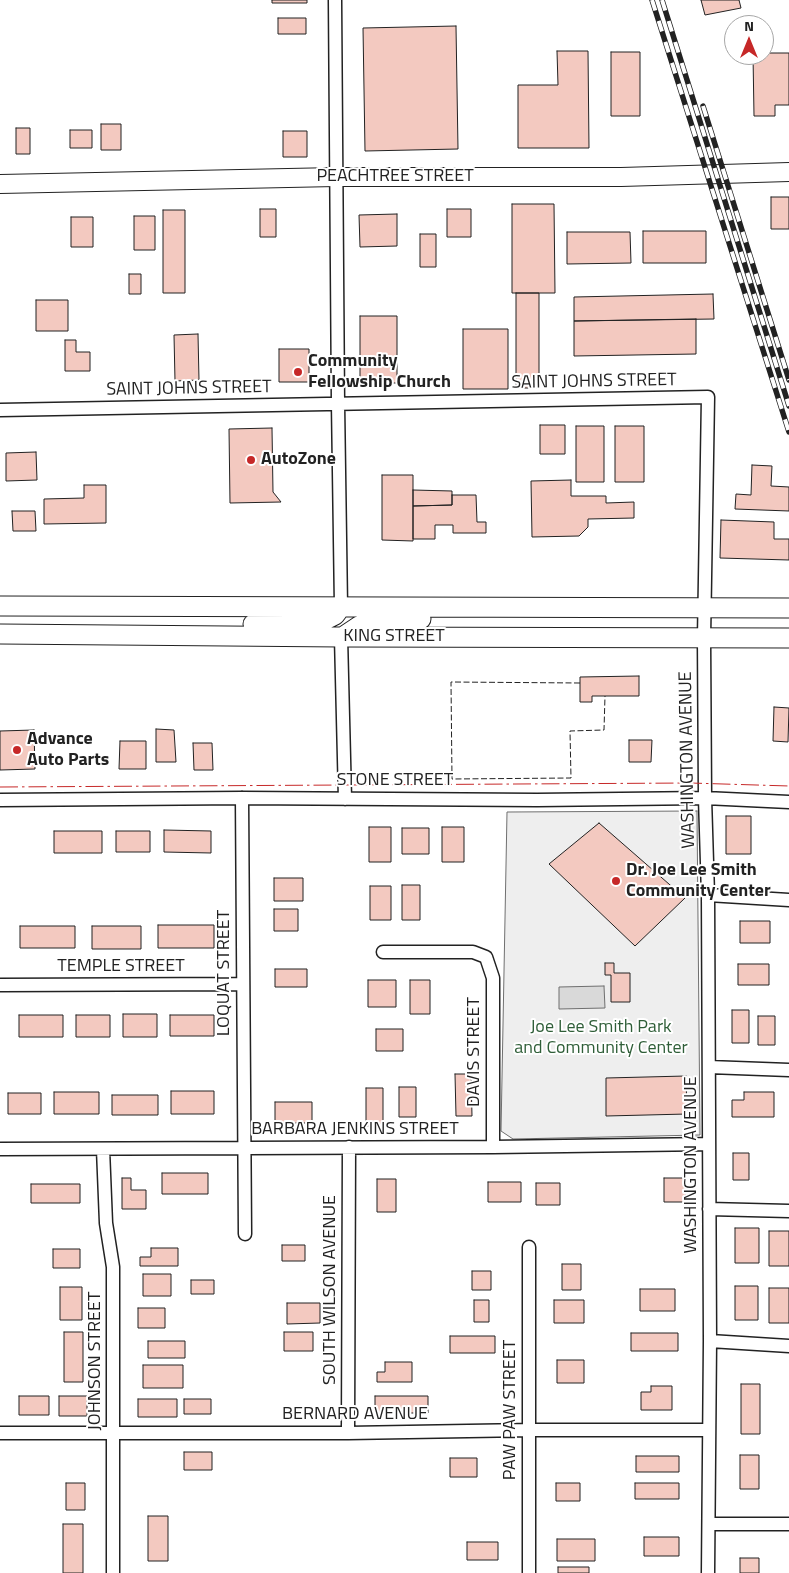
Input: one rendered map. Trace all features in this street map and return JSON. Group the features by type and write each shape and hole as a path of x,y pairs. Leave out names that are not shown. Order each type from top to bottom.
{"main road":[{"name":"KING STREET","path":"0,606 789,608"},
{"path":"163,636 184,629 209,625 325,620 335,615 341,607"},
{"path":"342,637 359,626 374,622 445,618 506,608"},
{"name":"KING STREET","path":"0,634 789,638"}],"street":[{"path":"335,0 341,607"},
{"name":"PEACHTREE STREET","path":"0,184 336,177 611,177 789,172"},
{"name":"SAINT JOHNS STREET","path":"0,410 708,397"},
{"name":"WASHINGTON AVENUE","path":"708,397 704,638 710,1209 708,1573"},
{"path":"342,637 345,799"},
{"name":"STONE STREET","path":"0,800 242,798 537,800 705,798 789,802"},
{"name":"LOQUAT STREET","path":"242,798 245,1234"},
{"path":"708,895 789,900"},
{"name":"DAVIS STREET","path":"383,952 473,952 486,957 493,978 493,1147"},
{"name":"TEMPLE STREET","path":"0,985 243,984"},
{"path":"709,1067 789,1070"},
{"name":"BARBARA JENKINS STREET","path":"0,1149 709,1144"},
{"name":"SOUTH WILSON AVENUE","path":"348,1433 349,1147"},
{"name":"JOHNSON STREET","path":"103,1149 106,1223 113,1267 113,1573"},
{"path":"710,1209 789,1212"},
{"name":"PAW PAW STREET","path":"529,1247 529,1573"},
{"path":"710,1341 789,1346"},
{"name":"BERNARD AVENUE","path":"0,1432 348,1433 528,1430 710,1430"},
{"path":"709,1524 789,1524"}],"green space":[{"name":"Joe Lee Smith Park and Community Center","path":"697,811 700,1135 513,1139 501,1131 507,812"}],"shaded area":[{"path":"604,986 605,1008 559,1009 559,987"}],"building":[{"path":"272,0 307,0 307,3 272,3"},
{"path":"701,0 739,0 741,8 705,15"},
{"path":"278,18 306,18 306,34 278,34"},
{"path":"456,26 458,149 365,151 363,28"},
{"path":"557,51 588,51 589,148 518,148 518,85 558,85"},
{"path":"611,52 640,52 640,116 611,116"},
{"path":"774,53 789,53 789,105 775,105 775,116 754,116 753,65 774,65"},
{"path":"101,124 121,124 121,150 101,150"},
{"path":"16,128 30,128 30,154 16,154"},
{"path":"70,130 92,130 92,148 70,148"},
{"path":"283,131 307,131 307,157 283,157"},
{"path":"771,197 789,197 789,229 771,229"},
{"path":"512,204 554,204 555,293 512,293"},
{"path":"260,209 276,209 276,237 260,237"},
{"path":"447,209 471,209 471,237 447,237"},
{"path":"163,210 185,210 185,293 163,293"},
{"path":"397,214 397,246 360,247 359,215"},
{"path":"134,216 155,216 155,250 134,250"},
{"path":"71,217 93,217 93,247 71,247"},
{"path":"643,231 706,231 706,263 643,263"},
{"path":"567,232 630,232 631,263 567,264"},
{"path":"420,234 436,234 436,267 420,267"},
{"path":"129,274 141,274 141,294 129,294"},
{"path":"516,293 539,293 539,388 516,388"},
{"path":"713,294 714,319 574,321 574,297"},
{"path":"36,300 68,300 68,331 36,331"},
{"path":"360,316 397,316 397,383 360,383"},
{"path":"696,319 696,354 574,356 574,321"},
{"path":"463,329 508,329 508,389 463,389"},
{"path":"198,334 199,380 175,381 174,335"},
{"path":"65,340 76,340 76,352 90,352 90,371 65,371"},
{"path":"279,349 309,349 309,382 279,382"},
{"path":"540,425 565,425 565,454 540,454"},
{"path":"576,426 604,426 604,482 576,482"},
{"path":"615,426 644,426 644,482 615,482"},
{"name":"AutoZone","path":"272,428 273,492 281,502 230,503 229,429"},
{"path":"36,452 37,480 6,481 6,453"},
{"path":"752,465 772,466 771,486 789,487 789,511 735,509 736,494 751,495"},
{"path":"382,475 413,475 413,541 382,540"},
{"path":"571,480 571,496 606,496 606,503 634,502 634,518 588,519 588,527 579,536 532,537 531,481"},
{"path":"84,485 106,485 106,523 44,524 44,499 84,498"},
{"path":"413,490 452,491 452,505 413,506"},
{"path":"452,495 476,495 477,522 486,522 486,533 453,533 453,525 435,525 435,539 413,539 413,506 452,505"},
{"path":"12,511 35,511 36,531 13,531"},
{"path":"721,520 774,522 774,539 789,539 789,560 720,558"},
{"path":"639,676 639,696 592,696 592,702 580,702 580,677"},
{"path":"774,707 789,708 788,742 773,741"},
{"path":"156,729 174,730 176,762 156,762"},
{"name":"Advance Auto Parts","path":"34,730 35,769 0,770 0,731"},
{"path":"629,740 652,740 651,762 629,762"},
{"path":"120,741 146,741 146,769 119,769"},
{"path":"193,743 212,743 213,770 194,770"},
{"path":"726,816 751,816 751,854 726,854"},
{"name":"Dr. Joe Lee Smith Community Center","path":"599,823 685,898 635,946 549,864"},
{"path":"369,827 391,827 391,862 369,862"},
{"path":"442,827 464,827 464,862 442,862"},
{"path":"402,828 429,828 429,854 402,854"},
{"path":"164,830 211,831 211,853 164,852"},
{"path":"54,831 102,831 102,853 54,853"},
{"path":"116,831 150,831 150,852 116,852"},
{"path":"274,878 303,878 303,901 274,901"},
{"path":"402,885 420,885 420,920 402,920"},
{"path":"370,886 391,886 391,920 370,920"},
{"path":"274,909 298,909 298,931 274,931"},
{"path":"740,921 770,921 770,943 740,943"},
{"path":"158,925 214,925 214,948 158,948"},
{"path":"20,926 75,926 75,948 20,948"},
{"path":"92,926 141,926 141,949 92,949"},
{"path":"605,963 614,963 614,973 630,973 630,1002 611,1002 611,975 605,975"},
{"path":"738,964 769,964 769,985 738,985"},
{"path":"275,969 307,969 307,987 275,987"},
{"path":"368,980 396,980 396,1007 368,1007"},
{"path":"410,980 430,980 430,1014 410,1014"},
{"path":"732,1010 749,1010 749,1043 732,1043"},
{"path":"123,1014 157,1014 157,1037 123,1037"},
{"path":"19,1015 63,1015 63,1037 19,1037"},
{"path":"76,1015 110,1015 110,1037 76,1037"},
{"path":"170,1015 214,1015 214,1036 170,1036"},
{"path":"758,1016 775,1016 775,1045 758,1045"},
{"path":"376,1029 403,1029 403,1051 376,1051"},
{"path":"455,1074 471,1074 472,1116 456,1116"},
{"path":"686,1076 687,1114 606,1116 606,1078"},
{"path":"399,1087 416,1087 416,1117 399,1117"},
{"path":"366,1088 383,1088 383,1126 366,1126"},
{"path":"171,1091 214,1091 214,1114 171,1114"},
{"path":"54,1092 99,1092 99,1114 54,1114"},
{"path":"744,1092 774,1092 774,1117 732,1117 732,1100 744,1100"},
{"path":"8,1093 41,1093 41,1114 8,1114"},
{"path":"112,1095 158,1095 158,1115 112,1115"},
{"path":"275,1102 312,1102 312,1123 275,1123"},
{"path":"733,1153 749,1153 749,1180 733,1180"},
{"path":"162,1173 208,1173 208,1194 162,1194"},
{"path":"122,1178 131,1178 131,1190 146,1190 146,1209 122,1209"},
{"path":"664,1178 686,1178 686,1202 664,1202"},
{"path":"377,1179 396,1179 396,1212 377,1212"},
{"path":"488,1182 521,1182 521,1202 488,1202"},
{"path":"536,1183 560,1183 560,1205 536,1205"},
{"path":"31,1184 80,1184 80,1203 31,1203"},
{"path":"735,1228 759,1228 759,1263 735,1263"},
{"path":"769,1231 789,1231 789,1266 769,1266"},
{"path":"282,1245 305,1245 305,1261 282,1261"},
{"path":"151,1248 178,1248 178,1266 140,1266 140,1257 151,1257"},
{"path":"53,1249 80,1249 80,1268 53,1268"},
{"path":"562,1264 581,1264 581,1290 562,1290"},
{"path":"472,1271 491,1271 491,1290 472,1290"},
{"path":"143,1274 171,1274 171,1296 143,1296"},
{"path":"191,1280 214,1280 214,1294 191,1294"},
{"path":"735,1286 758,1286 758,1320 735,1320"},
{"path":"60,1287 82,1287 82,1320 60,1320"},
{"path":"769,1288 789,1288 789,1323 769,1323"},
{"path":"640,1289 675,1289 675,1311 640,1311"},
{"path":"474,1300 489,1300 489,1322 474,1322"},
{"path":"554,1300 584,1300 584,1323 554,1323"},
{"path":"287,1303 320,1303 320,1323 287,1324"},
{"path":"138,1308 165,1308 165,1328 138,1328"},
{"path":"64,1332 83,1332 83,1382 64,1382"},
{"path":"284,1332 313,1332 313,1351 284,1351"},
{"path":"631,1333 678,1333 678,1351 631,1351"},
{"path":"450,1336 495,1336 495,1353 450,1353"},
{"path":"148,1341 185,1341 185,1358 148,1358"},
{"path":"557,1360 584,1360 584,1383 557,1383"},
{"path":"385,1362 412,1362 412,1382 377,1382 377,1372 385,1372"},
{"path":"143,1365 183,1365 183,1388 143,1388"},
{"path":"741,1384 760,1384 760,1434 741,1434"},
{"path":"651,1386 672,1386 672,1410 641,1410 641,1392 651,1392"},
{"path":"19,1396 49,1396 49,1415 19,1415"},
{"path":"59,1396 87,1396 87,1416 59,1416"},
{"path":"375,1396 428,1396 428,1413 375,1413"},
{"path":"138,1399 177,1399 177,1417 138,1417"},
{"path":"184,1399 211,1399 211,1414 184,1414"},
{"path":"184,1452 212,1452 212,1470 184,1470"},
{"path":"740,1455 759,1455 759,1489 740,1489"},
{"path":"636,1456 679,1456 679,1472 636,1472"},
{"path":"450,1458 477,1458 477,1477 450,1477"},
{"path":"66,1483 85,1483 85,1510 66,1510"},
{"path":"556,1483 580,1483 580,1501 556,1501"},
{"path":"635,1483 679,1483 679,1499 635,1499"},
{"path":"148,1516 168,1516 168,1561 148,1561"},
{"path":"63,1524 83,1524 83,1573 63,1573"},
{"path":"644,1537 679,1537 679,1556 644,1556"},
{"path":"557,1539 595,1539 595,1561 557,1561"},
{"path":"467,1542 498,1542 498,1560 467,1560"},
{"path":"740,1558 759,1558 759,1573 740,1573"},
{"path":"558,1567 589,1567 589,1573 558,1573"}],"railway":[{"path":"652,0 789,432"},
{"path":"662,0 789,406"},
{"path":"703,106 789,380"}],"fence":[{"path":"580,683 451,682 452,779 571,778 570,731 604,730 605,696"}],"power":[{"path":"0,787 690,783 789,786"}],"place":[{"name":"Community Fellowship Church","path":"298,372"},
{"name":"AutoZone","path":"251,460"},
{"name":"Advance Auto Parts","path":"17,750"},
{"name":"Dr. Joe Lee Smith Community Center","path":"616,881"}]}
